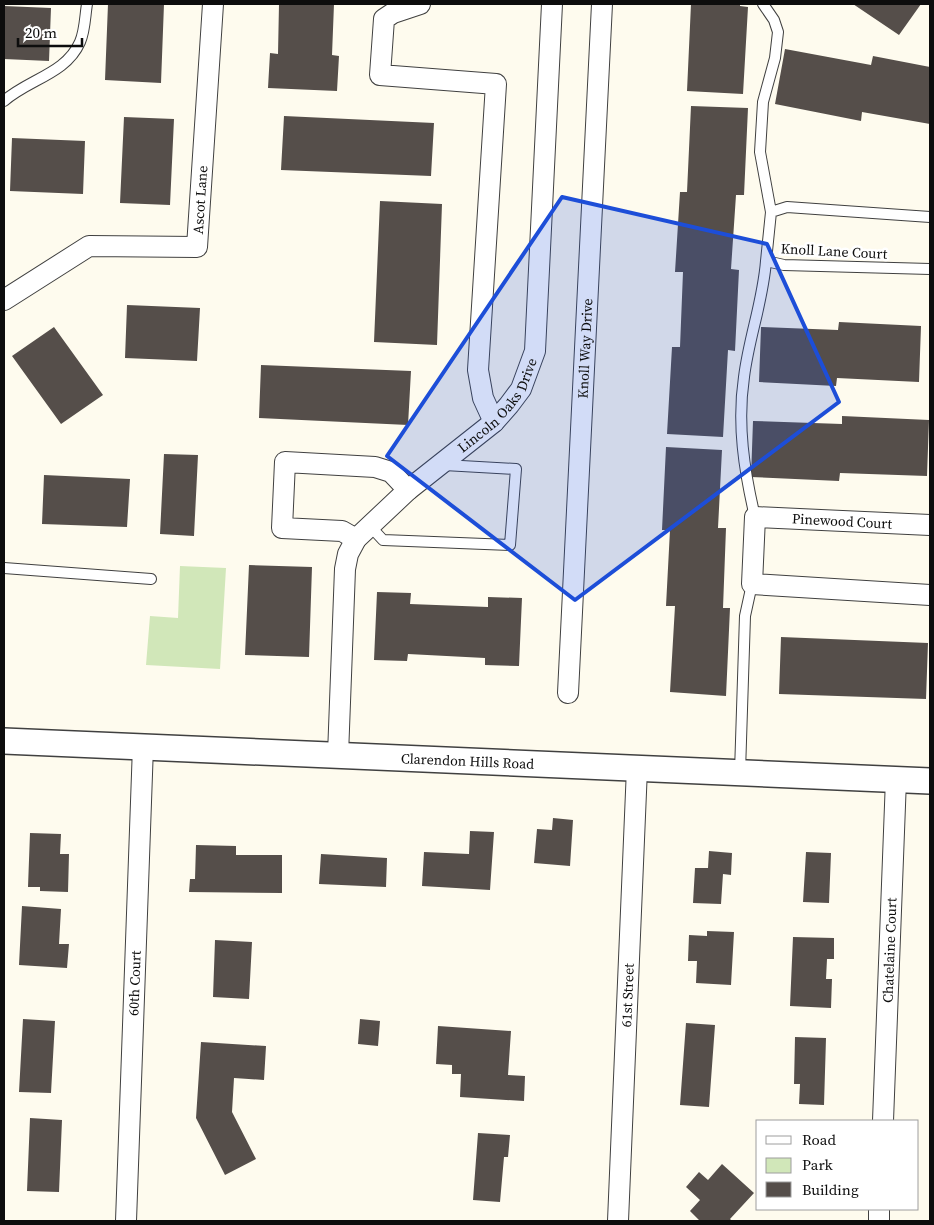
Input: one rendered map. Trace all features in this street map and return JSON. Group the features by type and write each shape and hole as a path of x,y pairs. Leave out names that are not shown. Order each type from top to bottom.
{"street":[{"name":"Ascot Lane","path":"4,300 89,246 197,248 213,4"},
{"path":"420,4 393,13 384,19 380,75 496,84 478,370 483,398 494,422"},
{"name":"Lincoln Oaks Drive","path":"338,755 345,569 348,554 363,533 408,490 494,422 521,388 535,351 552,4"},
{"name":"Knoll Way Drive","path":"568,693 602,4"},
{"path":"363,533 282,528 285,462 375,467 391,472 408,490"},
{"path":"755,516 752,584 930,595"},
{"name":"Pinewood Court","path":"755,516 930,525"},
{"name":"Clarendon Hills Road","path":"4,741 930,781"},
{"name":"60th Court","path":"126,1221 143,746"},
{"name":"61st Street","path":"618,1221 636,768"},
{"name":"Chatelaine Court","path":"883,1120 896,780"}],"lane":[{"path":"4,101 18,89 55,70 69,60 81,41 87,4"},
{"name":"Knoll Lane Court","path":"763,4 774,20 778,32 775,58 762,102 760,152 771,212 766,261 784,265 930,269"},
{"path":"771,212 786,207 930,216"},
{"path":"755,516 743,457 741,401 744,374 764,287 766,261"},
{"path":"363,533 383,540 510,545 516,469 440,464"},
{"path":"4,568 151,579"},
{"path":"740,772 745,616 752,584"}],"highlighted area":[{"path":"562,197 767,244 839,402 575,600 387,456"}],"green space":[{"path":"180,566 226,568 220,669 146,665 150,616 178,618"}],"building":[{"path":"108,4 164,4 161,83 105,80"},
{"path":"279,4 334,4 332,55 339,56 337,91 268,88 270,53 278,54"},
{"path":"691,4 740,4 740,6 748,7 743,94 687,91"},
{"path":"853,4 921,4 899,35"},
{"path":"4,6 51,8 49,61 4,59"},
{"path":"785,49 871,65 873,56 930,67 930,124 862,112 861,121 775,104"},
{"path":"691,106 748,108 744,195 736,195 731,269 739,270 735,351 728,350 723,437 667,434 672,347 680,347 683,272 675,272 680,192 687,192"},
{"path":"284,116 434,123 431,176 281,170"},
{"path":"124,117 174,119 170,205 120,203"},
{"path":"12,138 85,141 83,194 10,191"},
{"path":"380,201 442,204 437,345 374,342"},
{"path":"127,305 200,308 197,361 125,358"},
{"path":"839,322 921,326 919,382 837,378 836,386 759,382 761,327 838,330"},
{"path":"54,327 103,395 61,424 12,356"},
{"path":"261,365 411,371 408,425 259,418"},
{"path":"842,416 929,420 927,476 840,473 839,481 751,477 753,421 842,424"},
{"path":"666,447 722,450 718,528 726,528 723,608 730,608 726,696 670,692 675,606 666,606 670,530 662,530"},
{"path":"164,454 198,455 194,536 160,534"},
{"path":"44,475 130,479 127,527 42,524"},
{"path":"249,565 312,567 309,657 245,655"},
{"path":"377,592 411,593 410,604 488,607 488,597 522,598 519,666 485,665 485,658 408,654 407,661 374,660"},
{"path":"781,637 928,643 926,699 779,694"},
{"path":"553,818 573,820 570,866 534,863 537,829 552,830"},
{"path":"470,831 494,832 490,890 422,886 424,852 469,854"},
{"path":"30,833 61,834 60,854 69,854 68,892 40,891 40,887 28,887"},
{"path":"196,845 236,846 236,855 282,855 282,893 189,892 190,879 195,879"},
{"path":"709,851 732,853 731,875 723,874 721,904 693,903 695,868 708,868"},
{"path":"806,852 831,853 829,903 803,902"},
{"path":"321,854 387,858 386,887 319,884"},
{"path":"22,906 61,909 59,944 69,944 67,968 19,965"},
{"path":"707,931 734,932 731,985 696,983 697,961 688,961 689,935 707,936"},
{"path":"793,937 834,938 834,959 827,959 826,979 832,979 831,1008 790,1006"},
{"path":"215,940 252,942 249,999 213,997"},
{"path":"23,1019 55,1021 51,1093 19,1092"},
{"path":"360,1019 380,1021 378,1046 358,1044"},
{"path":"686,1023 715,1025 709,1107 680,1105"},
{"path":"438,1026 511,1031 508,1075 525,1076 524,1101 460,1097 461,1074 452,1074 452,1065 436,1064"},
{"path":"795,1037 826,1038 824,1105 799,1104 800,1084 794,1084"},
{"path":"201,1042 266,1046 264,1080 234,1078 232,1112 256,1159 225,1175 196,1118"},
{"path":"30,1118 62,1120 59,1192 27,1191"},
{"path":"478,1133 510,1135 508,1157 504,1157 500,1202 473,1200"},
{"path":"722,1164 754,1193 730,1219 732,1221 700,1221 690,1211 700,1200 686,1187 699,1172 708,1180"}]}
